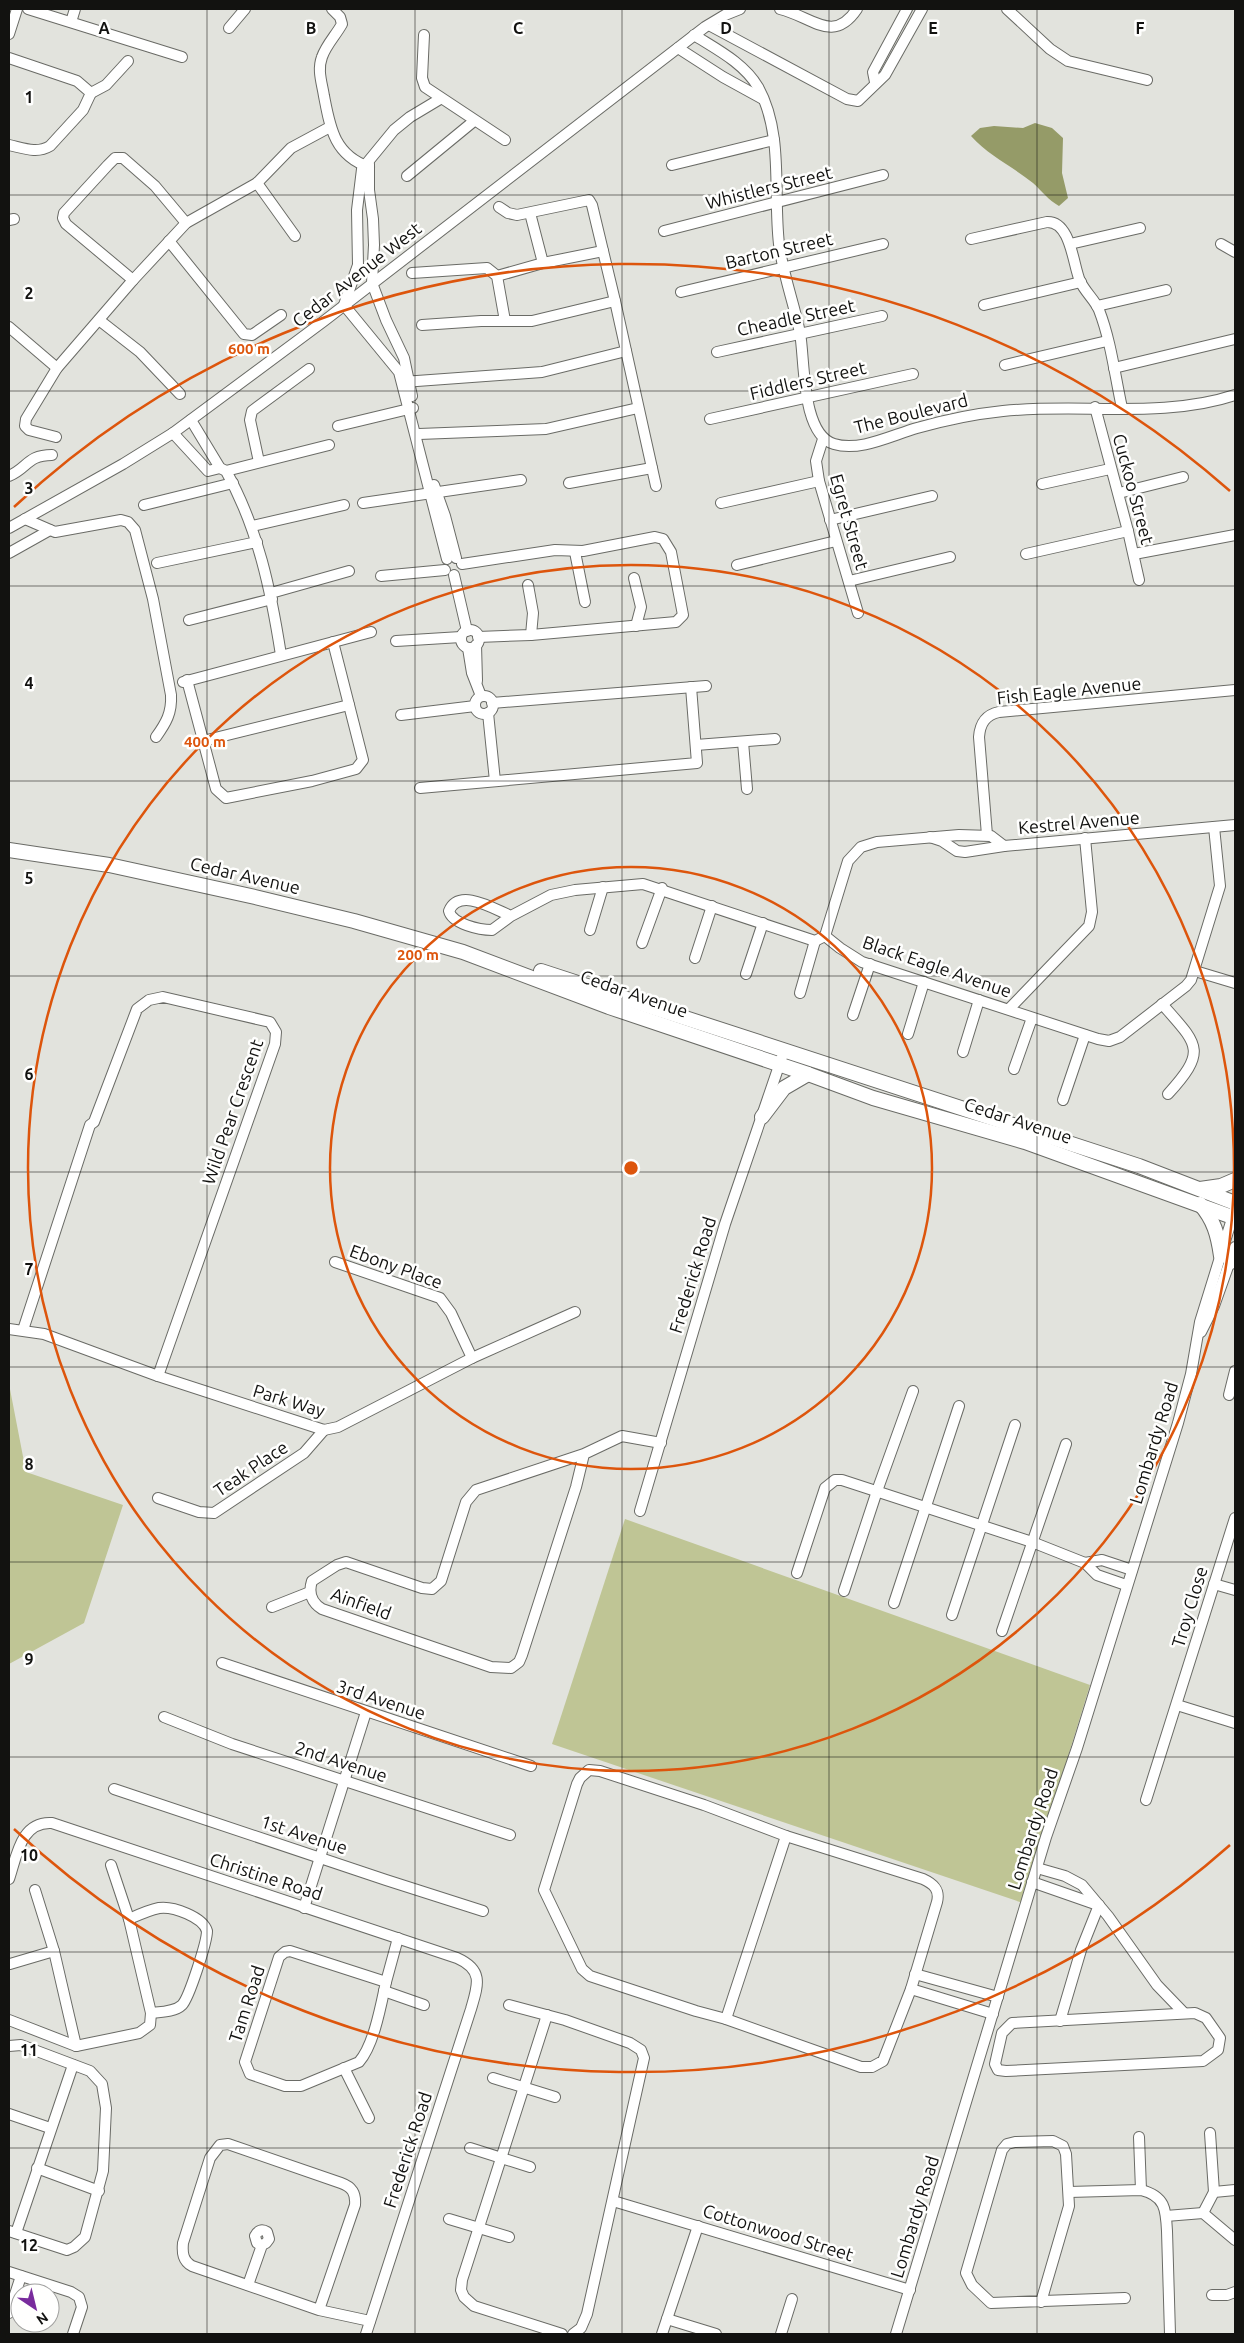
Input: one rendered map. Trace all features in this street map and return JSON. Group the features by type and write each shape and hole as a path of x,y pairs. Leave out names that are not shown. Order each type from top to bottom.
{"main road":[{"name":"Cedar Avenue","path":"9,842 171,871 347,912 518,963 781,1057 808,1074 873,1098 1025,1142 1200,1204 1234,1214"},
{"name":"Cedar Avenue","path":"9,850 109,865 166,877 354,921 463,952 609,1007 781,1057 1138,1166 1235,1203"},
{"path":"762,1116 784,1088 808,1074"},
{"path":"1199,1190 1221,1186 1235,1180"},
{"path":"1200,1204 1212,1220 1229,1258"}],"street":[{"path":"9,34 17,9"},
{"path":"28,9 182,57"},
{"path":"71,22 75,9"},
{"path":"229,28 245,9"},
{"path":"332,9 340,17 342,24 322,56 320,71 330,127 340,146 356,161 367,164"},
{"name":"Cedar Avenue West","path":"9,528 123,464 173,433 344,305 694,35 709,24 740,9"},
{"path":"780,9 822,26 832,28 847,21 857,9"},
{"path":"875,82 873,72 908,9"},
{"path":"709,24 854,101 862,99 875,82 885,75 922,9"},
{"path":"1007,9 1050,49 1068,61 1147,80"},
{"path":"424,35 423,83 440,99 505,140"},
{"path":"694,35 734,60 757,85 763,99 774,140 778,234 782,266 800,335 808,398 816,427 824,439"},
{"path":"678,48 723,77 763,99"},
{"path":"9,58 76,81 91,94"},
{"path":"9,145 32,150 45,149 50,146 83,110 91,94 106,85 128,61"},
{"path":"406,382 344,305 355,278 359,256 358,202 367,164 401,123 440,99"},
{"path":"407,176 474,122"},
{"path":"56,437 29,430 24,424 57,368 133,280 186,223 257,183 291,148 330,127"},
{"path":"672,165 774,140"},
{"path":"133,280 66,224 63,218 64,213 108,165 115,158 123,158 155,186 186,223"},
{"path":"367,164 370,202 374,219 372,283 386,320 404,358 411,408 432,493 455,561 460,572 454,575 449,574 445,570 444,564 455,561 555,550 575,552 655,537 663,539 668,544 683,615 676,622 531,635 463,645 464,634 454,575"},
{"name":"Whistlers Street","path":"664,231 883,175"},
{"path":"257,183 295,236"},
{"path":"499,207 512,214 530,214 589,200 592,204 656,486"},
{"path":"358,202 370,202"},
{"path":"530,214 542,263"},
{"path":"971,239 1035,224 1054,222 1062,229 1070,244 1081,282 1097,306 1114,368 1122,408"},
{"path":"1070,244 1140,228"},
{"path":"169,240 244,334 252,335 281,316"},
{"name":"Barton Street","path":"682,292 782,266 883,244"},
{"path":"1220,244 1235,252"},
{"path":"497,276 542,263 603,251"},
{"path":"359,256 374,255"},
{"path":"412,273 482,267 491,270 497,276 505,321"},
{"path":"984,305 1081,282"},
{"path":"1097,306 1166,290"},
{"path":"422,325 536,321 615,301"},
{"name":"Cheadle Street","path":"717,352 882,316"},
{"path":"99,320 140,352 180,394"},
{"path":"9,327 57,368"},
{"path":"1114,368 1235,338"},
{"path":"1004,365 1107,340"},
{"path":"406,382 531,374 626,351"},
{"path":"259,462 250,420 252,411 309,369"},
{"name":"Fiddlers Street","path":"710,419 913,374"},
{"name":"The Boulevard","path":"824,439 836,445 856,446 917,428 991,412 1038,407 1122,408 1191,406 1235,395"},
{"name":"Cuckoo Street","path":"1095,407 1110,469 1119,493 1139,580"},
{"path":"338,426 411,408"},
{"path":"411,408 420,434 432,493"},
{"path":"420,434 546,430 638,408"},
{"path":"190,420 233,483 252,526 272,596 281,655"},
{"path":"173,433 208,471 259,462 329,445"},
{"name":"Egret Street","path":"824,439 816,456 819,481 858,613"},
{"path":"9,476 40,455 52,455"},
{"path":"569,483 652,468"},
{"path":"1042,484 1110,469"},
{"path":"1119,493 1183,477"},
{"path":"363,503 521,480"},
{"path":"721,503 819,481"},
{"path":"144,505 233,483"},
{"path":"830,520 932,496"},
{"path":"252,526 344,505"},
{"path":"25,519 50,530 60,532 110,520 128,522 134,530 153,600 171,695 172,707 170,716 156,737"},
{"path":"9,553 50,530"},
{"path":"1026,554 1128,531"},
{"path":"1134,554 1235,535"},
{"path":"737,565 836,541"},
{"path":"157,563 257,542"},
{"path":"575,552 585,602"},
{"path":"849,581 950,558"},
{"path":"381,576 445,570"},
{"path":"189,620 349,571"},
{"path":"634,578 641,607 636,626"},
{"path":"528,585 533,613 531,635"},
{"path":"396,641 464,634 472,631 478,671 477,683 481,696"},
{"path":"333,642 363,760 360,766 356,769 312,781 226,798 216,789 185,681 281,655 371,632"},
{"path":"492,702 706,686"},
{"path":"420,788 697,763 691,687"},
{"name":"Fish Eagle Avenue","path":"987,835 979,737 982,724 988,716 1000,712 1235,690"},
{"path":"481,696 489,698 492,702 492,708 488,713 495,781"},
{"path":"481,696 476,700 475,706 480,713 488,713"},
{"path":"203,741 349,705"},
{"path":"401,714 475,706"},
{"path":"696,745 775,740"},
{"path":"743,742 747,789"},
{"name":"Kestrel Avenue","path":"930,837 960,852 1085,838 1235,825"},
{"name":"Black Eagle Avenue","path":"511,916 462,899 454,902 449,911 451,916 457,920 490,931 495,930 511,916 551,895 604,887 643,884 662,888 763,923 820,938 870,964 1032,1018 1102,1040 1115,1039 1188,984 1195,971 1220,886 1214,827"},
{"path":"800,993 846,866 855,852 872,843 930,837 987,835 994,837 1004,846"},
{"path":"1009,1009 1090,926 1092,912 1085,838"},
{"path":"590,930 604,887"},
{"path":"642,943 662,888"},
{"path":"696,958 712,906"},
{"path":"746,974 763,923"},
{"path":"853,1015 870,964"},
{"path":"1195,971 1235,983"},
{"path":"908,1034 924,982"},
{"name":"Wild Pear Crescent","path":"23,1330 65,1208 69,1204 80,1164 95,1126 94,1122 132,1016 141,1004 164,997 265,1020 276,1028 275,1044 158,1376"},
{"path":"963,1052 979,1000"},
{"path":"1162,1004 1188,1034 1194,1048 1194,1059 1190,1067 1168,1094"},
{"path":"1014,1070 1032,1018"},
{"path":"1064,1100 1085,1035"},
{"name":"Frederick Road","path":"640,1511 725,1224 781,1057"},
{"name":"Lombardy Road","path":"896,2334 1032,1882 1077,1748 1126,1585 1178,1423 1199,1334 1214,1306 1229,1258 1234,1214"},
{"name":"Lombardy Road","path":"1229,1258 1235,1247"},
{"name":"Ebony Place","path":"335,1262 440,1298 452,1313 472,1358"},
{"name":"Park Way","path":"9,1329 44,1334 158,1376 324,1430 338,1427 353,1420 472,1358 575,1312"},
{"path":"1229,1395 1235,1372"},
{"path":"844,1591 913,1391"},
{"path":"894,1603 959,1406"},
{"path":"952,1616 1015,1425"},
{"name":"Teak Place","path":"158,1498 198,1512 211,1514 304,1453 324,1430"},
{"name":"Ainfield","path":"584,1454 576,1487 522,1655 519,1662 511,1668 491,1667 322,1609 313,1601 310,1592 312,1581 316,1577 346,1562 422,1588 432,1589 441,1581 466,1502 472,1492 584,1454 622,1436 661,1443"},
{"path":"1002,1631 1066,1444"},
{"path":"797,1573 825,1488 835,1480 842,1480 1032,1542 1085,1563 1097,1575 1126,1585"},
{"name":"Troy Close","path":"1146,1800 1235,1518"},
{"path":"1085,1563 1102,1560 1132,1570"},
{"path":"1214,1584 1235,1590"},
{"path":"272,1607 310,1592"},
{"name":"3rd Avenue","path":"222,1663 531,1766"},
{"path":"1177,1705 1235,1723"},
{"path":"304,1908 366,1712"},
{"name":"2nd Avenue","path":"164,1717 232,1744 345,1779 510,1835"},
{"path":"593,1770 704,1805 786,1836 923,1879 933,1885 938,1892 937,1902 911,1989 885,2058 879,2064 872,2067 861,2067 846,2063 726,2019 590,1976 582,1969 544,1890 573,1794 584,1773 593,1770"},
{"name":"1st Avenue","path":"114,1789 484,1911"},
{"name":"Christine Road","path":"9,1879 21,1842 30,1829 39,1824 52,1823 398,1938 465,1962 474,1969 477,1975"},
{"path":"726,2019 786,1836"},
{"path":"9,2020 76,2046 139,2033 150,2025 151,2013 129,1919 111,1865"},
{"path":"1037,1868 1077,1882 1099,1905 1157,1985 1184,2014"},
{"path":"1032,1882 1099,1905"},
{"path":"35,1890 54,1951 76,2046"},
{"path":"1060,2021 1081,1950 1099,1905"},
{"path":"129,1919 154,1909 166,1908 200,1920 207,1931 188,1994 182,2004 175,2009 151,2013"},
{"name":"Tam Road","path":"398,1938 385,1986 364,2057 359,2062 300,2086 290,2087 248,2072 245,2062 279,1957 285,1952 290,1952 385,1986 424,2005"},
{"path":"10,1964 54,1951"},
{"path":"915,1974 998,1997"},
{"name":"Frederick Road","path":"366,2334 478,1987 477,1975"},
{"path":"911,1989 993,2014"},
{"path":"509,2005 547,2015 630,2043 641,2050 643,2054 640,2084 587,2314 581,2328 572,2334"},
{"path":"1195,2013 1206,2018 1220,2038 1218,2050 1203,2061 1006,2071 996,2068 995,2060 1002,2033 1008,2024 1014,2022 1060,2021 1195,2013"},
{"path":"547,2015 477,2229 462,2280 461,2290 464,2297 474,2306 562,2334"},
{"path":"9,2046 21,2046 90,2071 98,2078 104,2090 106,2108 103,2171 99,2191 85,2237 74,2247 67,2250 12,2232 37,2168 73,2065"},
{"path":"344,2068 369,2118"},
{"path":"494,2078 555,2097"},
{"path":"9,2114 50,2128"},
{"path":"1203,2213 1214,2192 1210,2133"},
{"path":"1139,2137 1141,2190"},
{"path":"1041,2302 1066,2221 1069,2192 1066,2154 1059,2144 1053,2141 1007,2144 1002,2150 968,2265 967,2278 988,2301 996,2304 1041,2302 1125,2298"},
{"path":"319,2310 355,2205 354,2192 348,2185 224,2144 217,2147 210,2158 183,2243 183,2256 192,2266 319,2310 370,2321"},
{"path":"470,2148 530,2167"},
{"path":"37,2168 99,2191"},
{"path":"1069,2192 1141,2190 1152,2193 1160,2199 1166,2216 1170,2334"},
{"path":"1214,2192 1235,2190"},
{"name":"Cottonwood Street","path":"613,2201 910,2290"},
{"path":"1166,2216 1203,2213 1235,2240"},
{"path":"449,2219 509,2238"},
{"path":"662,2334 698,2226"},
{"path":"248,2285 262,2245"},
{"path":"9,2272 71,2292 79,2297 82,2307 73,2334"},
{"path":"9,2313 21,2276"},
{"path":"1212,2295 1227,2295 1235,2292"},
{"path":"781,2334 792,2299"},
{"path":"666,2319 716,2334"}],"shaded area":[{"path":"1035,123 1052,128 1063,138 1062,173 1068,198 1059,206 1033,183 985,149 971,136 980,128 994,126 1023,128"},
{"path":"9,1384 26,1472 123,1505 84,1623 9,1664"},
{"path":"625,1519 1090,1685 1023,1903 552,1744"}]}
